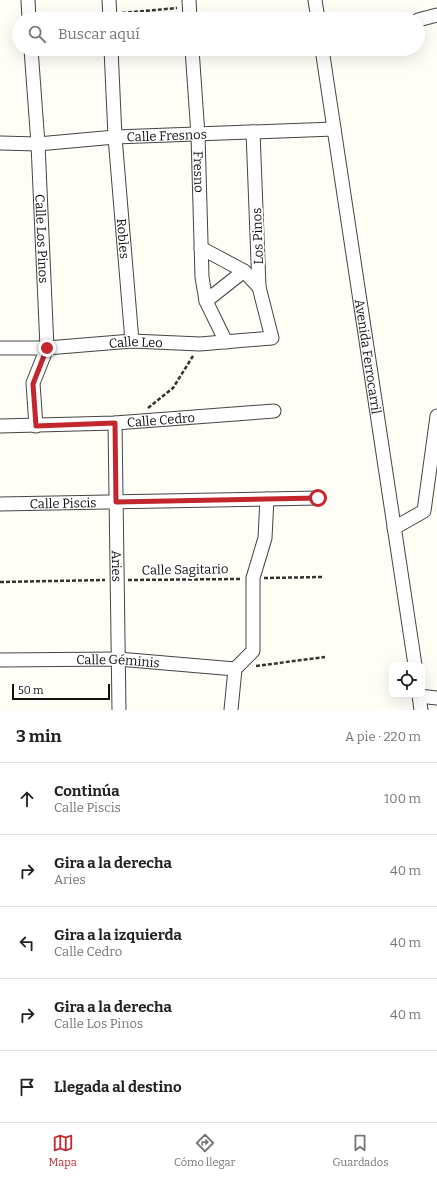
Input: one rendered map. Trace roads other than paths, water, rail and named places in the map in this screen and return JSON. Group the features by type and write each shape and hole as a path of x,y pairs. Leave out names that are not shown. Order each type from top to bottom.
{"street":[{"path":"28,0 29,12"},
{"path":"109,0 110,12"},
{"path":"315,0 317,12"},
{"path":"425,18 437,15"},
{"name":"Calle Los Pinos","path":"32,56 38,144 47,348 33,384 36,426"},
{"name":"Robles","path":"111,56 115,136 132,341"},
{"name":"Fresno","path":"192,56 198,135 202,277 206,301 226,342"},
{"name":"Avenida Ferrocarril","path":"323,56 414,662"},
{"name":"Calle Fresnos","path":"0,143 38,144 115,136 198,135 334,130"},
{"name":"Los Pinos","path":"253,132 258,287 272,338"},
{"path":"201,248 244,271 258,287"},
{"path":"206,301 244,271"},
{"name":"Calle Leo","path":"0,348 47,348 132,341 200,344 272,338"},
{"name":"Calle Cedro","path":"0,426 115,423 274,411"},
{"path":"394,528 424,511 437,416"},
{"name":"Aries","path":"115,423 119,710"},
{"name":"Calle Piscis","path":"0,504 318,498"},
{"path":"231,710 235,669 253,651 253,578 266,538 267,499"},
{"name":"Calle Géminis","path":"0,660 118,659 235,669"},
{"path":"425,697 437,698"},
{"path":"419,698 421,710"}]}
